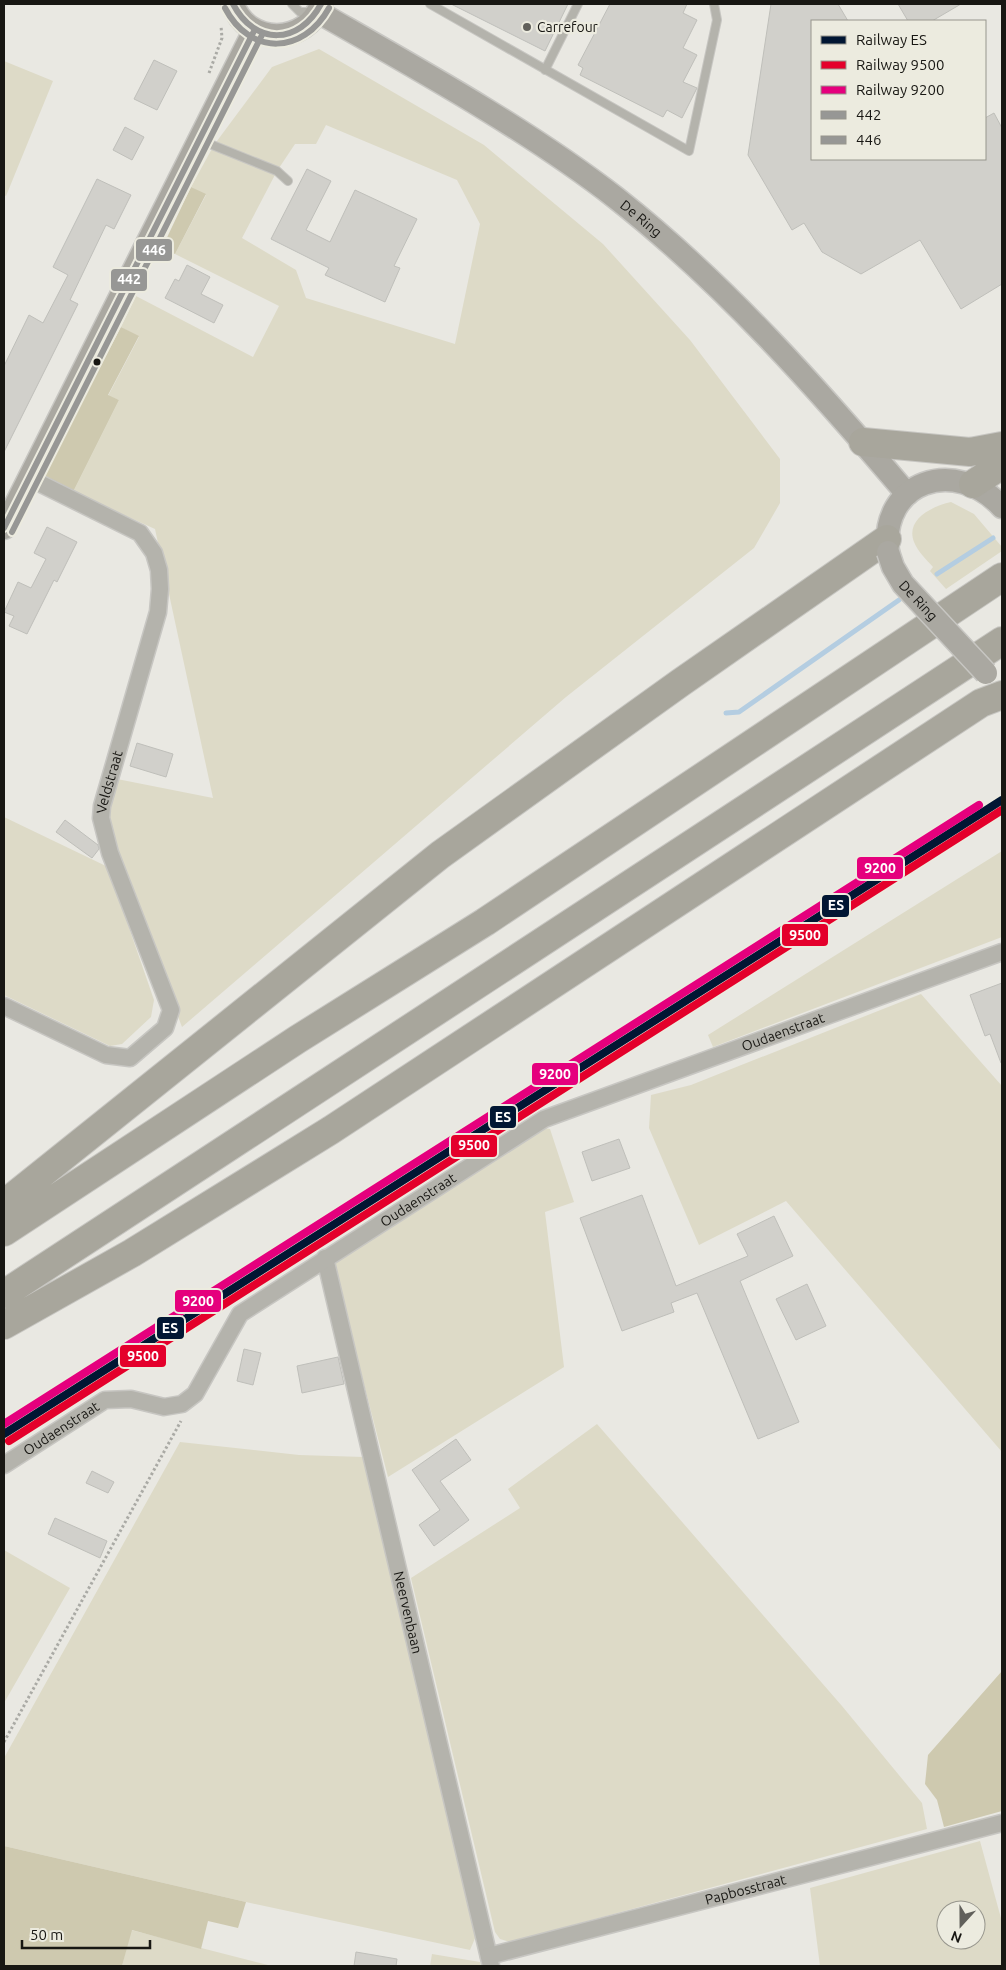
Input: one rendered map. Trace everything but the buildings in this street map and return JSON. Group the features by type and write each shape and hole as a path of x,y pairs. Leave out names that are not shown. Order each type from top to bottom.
{"highway":[{"path":"863,442 970,452 1002,446"},
{"path":"987,494 1002,465"},
{"path":"4,1204 440,855 680,683 875,549 887,546"},
{"path":"4,1232 298,1039 485,922 1002,577"},
{"path":"4,1294 1002,641"},
{"path":"4,1325 118,1262 331,1130 981,703 1002,695"}],"main road":[{"path":"225,11 254,31 270,36 285,36 299,31 311,22 320,8"},
{"name":"De Ring","path":"320,8 476,105 615,198 679,252 739,309 863,442 907,494"},
{"path":"4,528 254,31"},
{"path":"887,546 895,510 907,494 924,484 943,479 962,481 987,494"},
{"name":"De Ring","path":"887,546 893,567 904,584 986,673 1002,686"}],"street":[{"name":"Veldstraat","path":"4,1006 106,1055 130,1058 165,1028 171,1010 110,853 101,818 102,806 158,612 159,570 154,553 140,533 29,478"},
{"name":"Oudaenstraat","path":"4,1465 105,1400 131,1398 164,1407 182,1404 195,1394 240,1314 544,1118 1002,952"},
{"name":"Neervenbaan","path":"325,1258 490,1961"},
{"name":"Papbosstraat","path":"490,1961 1002,1822"}],"lane":[{"path":"292,4 300,12 320,8"},
{"path":"430,4 689,151 717,20 714,4"},
{"path":"545,70 578,4"},
{"path":"198,139 277,172 288,182"}],"path":[{"path":"208,78 222,38 225,11"},
{"path":"4,1742 195,1394"}],"shaded area":[{"path":"319,49 484,145 603,244 690,340 780,459 780,503 754,548 566,697 182,1027 109,833 109,801 117,779 213,798 155,529 73,492 119,400 108,396 139,337 121,327 136,296 253,357 279,306 175,254 206,195 191,187 214,145 272,67","holes":["326,125 457,180 480,224 455,344 306,298 296,270 242,238 277,171 295,144 316,144"]},
{"path":"4,61 53,81 6,196 4,195"},
{"path":"191,187 206,194 175,254 162,248"},
{"path":"121,327 139,336 108,395 119,400 73,492 43,476"},
{"path":"951,502 974,514 1002,547 1002,551 946,589 930,571 933,567 918,549 912,534 913,527 922,515 929,510"},
{"path":"4,817 108,867 154,1000 151,1017 122,1044 110,1046 4,995"},
{"path":"1002,851 1002,937 713,1047 708,1035"},
{"path":"921,994 1002,1086 1002,1452 786,1201 699,1245 649,1128 651,1095 691,1085"},
{"path":"545,1128 550,1129 574,1202 545,1212 564,1367 388,1477 336,1276 335,1264 340,1258"},
{"path":"597,1424 842,1706 922,1803 927,1829 510,1942 500,1939 495,1932 411,1578 520,1508 508,1489"},
{"path":"180,1442 299,1455 364,1457 476,1936 470,1950 246,1902 4,1846 4,1758"},
{"path":"4,1550 70,1588 4,1703"},
{"path":"1002,1671 1002,1811 944,1827 937,1800 925,1784 928,1755"},
{"path":"980,1841 1002,1922 1002,1966 820,1966 810,1888"},
{"path":"4,1846 246,1902 238,1928 208,1921 201,1949 132,1930 122,1966 4,1966"},
{"path":"131,1930 268,1965 268,1966 122,1966"},
{"path":"432,1954 480,1962 481,1966 430,1966"}],"waterway":[{"path":"937,574 993,538"},
{"path":"726,713 739,712 899,600"}],"rail line":[{"name":"ES","path":"4,1434 1002,800"},
{"name":"9200","path":"4,1424 979,805"},
{"name":"9500","path":"9,1441 1002,810"}],"transit line":[{"name":"442","path":"233,4 242,18 253,27 265,33 277,35 289,33 301,27 312,17 321,4"},
{"name":"446","path":"225,8 236,24 248,35 262,41 277,44 305,35 318,23 329,8"},
{"name":"442","path":"4,528 254,31"},
{"name":"446","path":"12,532 262,35"}],"place":[{"name":"Carrefour","path":"527,27"}]}
